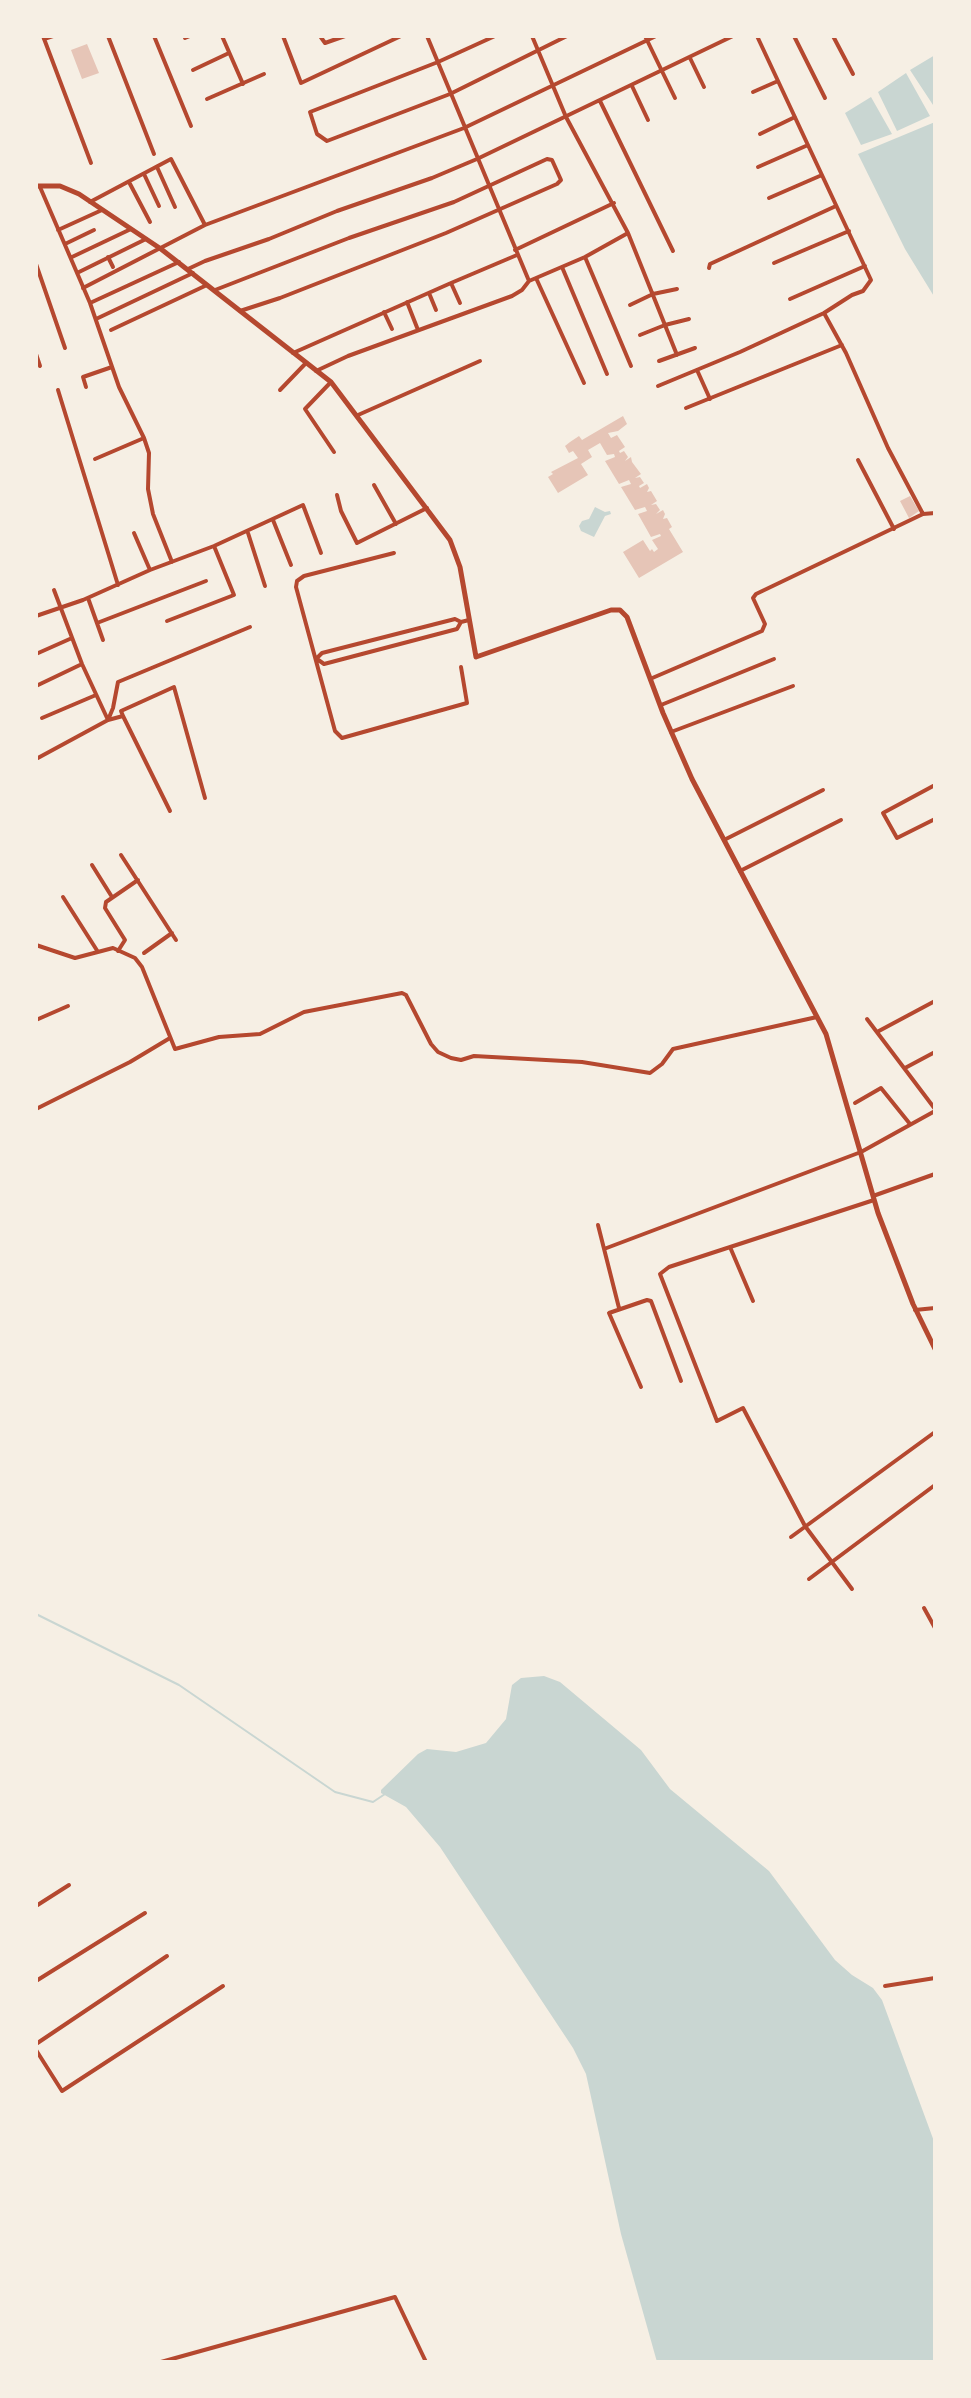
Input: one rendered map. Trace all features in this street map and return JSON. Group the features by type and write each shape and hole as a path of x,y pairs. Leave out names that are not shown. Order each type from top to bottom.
{"street":[{"path":"53,36 44,37 91,163"},
{"path":"108,36 154,154"},
{"path":"154,36 191,126"},
{"path":"222,36 243,84"},
{"path":"283,36 301,83 401,36"},
{"path":"320,36 327,43 345,36"},
{"path":"427,36 529,281"},
{"path":"495,36 310,112 317,134 327,141 450,94 567,36"},
{"path":"532,36 566,117 628,233 677,355"},
{"path":"83,288 205,225 464,128 646,38 656,36"},
{"path":"96,319 205,261 477,159 733,36"},
{"path":"658,386 824,313 869,286 871,280 757,36"},
{"path":"794,36 825,98"},
{"path":"833,36 853,74"},
{"path":"646,38 675,98"},
{"path":"193,70 229,53"},
{"path":"690,58 704,87"},
{"path":"207,99 264,74"},
{"path":"753,92 778,81"},
{"path":"632,85 648,120"},
{"path":"600,101 673,251"},
{"path":"760,134 795,117"},
{"path":"758,167 808,145"},
{"path":"90,202 171,159 205,225"},
{"path":"214,290 454,202 488,184 547,159 552,160 560,178 557,184 280,298 240,311"},
{"path":"157,167 175,207"},
{"path":"144,174 159,206"},
{"path":"769,198 822,175"},
{"path":"129,182 150,222"},
{"path":"172,562 151,501 147,479 149,453 144,438 112,367 71,257 38,185 60,186 161,249 331,382 450,540 460,567 476,657 611,610 620,610 627,617 671,732 829,1041 874,1198 915,1310 935,1349"},
{"path":"293,353 451,283 614,203"},
{"path":"709,268 710,264 836,206"},
{"path":"58,230 102,210"},
{"path":"71,257 131,229"},
{"path":"65,244 94,230"},
{"path":"774,263 849,231"},
{"path":"316,371 348,356 512,296 529,281 585,257 628,233"},
{"path":"77,273 146,239"},
{"path":"108,257 113,267"},
{"path":"585,257 631,366"},
{"path":"90,303 179,262"},
{"path":"36,264 65,348"},
{"path":"790,299 865,266"},
{"path":"562,267 607,374"},
{"path":"536,278 584,383"},
{"path":"451,283 460,303"},
{"path":"111,330 207,285"},
{"path":"630,305 653,294 677,289"},
{"path":"429,293 436,310"},
{"path":"407,302 418,331"},
{"path":"384,312 392,329"},
{"path":"824,313 923,514"},
{"path":"640,335 689,319"},
{"path":"686,408 842,345"},
{"path":"659,361 695,348"},
{"path":"36,354 40,366"},
{"path":"358,415 480,361"},
{"path":"280,390 306,363"},
{"path":"86,387 83,377 112,367"},
{"path":"697,370 710,399"},
{"path":"331,382 305,409 334,452"},
{"path":"58,390 118,585"},
{"path":"95,459 144,438"},
{"path":"858,460 894,529"},
{"path":"374,485 396,524"},
{"path":"337,495 341,511 357,543 427,508"},
{"path":"36,616 248,533 303,505 321,553"},
{"path":"650,679 762,631 765,624 753,598 756,594 923,514 935,513"},
{"path":"273,520 291,565"},
{"path":"134,533 150,570"},
{"path":"248,533 265,586"},
{"path":"167,621 234,595 214,546"},
{"path":"394,553 304,576 297,581 296,587 335,731 342,738 467,703 461,667"},
{"path":"97,623 206,581"},
{"path":"54,590 82,664 108,720"},
{"path":"88,598 103,640"},
{"path":"316,659 322,653 411,630 455,619 461,622 469,620"},
{"path":"316,659 324,664 457,629 461,622"},
{"path":"108,720 118,682 250,627"},
{"path":"36,654 72,638"},
{"path":"660,705 774,659"},
{"path":"36,686 82,664"},
{"path":"671,732 793,686"},
{"path":"170,811 121,711 174,687 205,798"},
{"path":"42,718 96,695"},
{"path":"36,759 108,720 123,716"},
{"path":"935,785 883,813 897,838 935,819"},
{"path":"724,840 823,790"},
{"path":"740,871 841,820"},
{"path":"121,855 176,940"},
{"path":"92,865 112,897"},
{"path":"118,951 125,940 105,908 106,902 138,880"},
{"path":"63,897 98,952"},
{"path":"144,953 172,933"},
{"path":"36,945 75,958 113,948 135,958 142,967 175,1049 219,1037 260,1034 304,1012 402,993 406,995 431,1044 438,1052 451,1058 461,1060 474,1056 582,1062 650,1073 657,1070 673,1049 817,1017"},
{"path":"877,1032 935,1001"},
{"path":"36,1020 68,1006"},
{"path":"604,1249 861,1152 935,1110 867,1019"},
{"path":"36,1109 130,1062 170,1038"},
{"path":"905,1069 935,1052"},
{"path":"855,1103 881,1088 911,1125"},
{"path":"852,1589 805,1526 743,1408 717,1421 660,1274 669,1267 874,1198 935,1174"},
{"path":"598,1225 619,1308"},
{"path":"730,1247 753,1301"},
{"path":"641,1387 609,1313 647,1300 651,1301 681,1381"},
{"path":"915,1310 935,1308"},
{"path":"791,1537 935,1432"},
{"path":"809,1579 935,1485"},
{"path":"924,1608 934,1626"},
{"path":"36,1906 69,1885"},
{"path":"36,1981 145,1913"},
{"path":"167,1956 36,2047 62,2091 223,1986"},
{"path":"885,1986 935,1978"},
{"path":"161,2362 395,2297 426,2362"}],"shaded area":[{"path":"935,55 935,108 910,70"},
{"path":"906,73 930,116 897,131 878,92"},
{"path":"871,97 892,134 861,145 845,113"},
{"path":"935,122 935,298 905,249 858,154"},
{"path":"595,507 611,514 605,516 594,537 581,531 579,526 589,519"},
{"path":"544,1676 560,1682 641,1750 670,1789 769,1871 835,1960 873,1988 882,2000 935,2144 935,2362 657,2362 621,2234 586,2074 573,2048 440,1847 406,1807 381,1793 418,1754 427,1749 456,1752 486,1743 506,1719 512,1685 521,1678"}],"building":[{"path":"87,44 99,73 82,79 71,50"},
{"path":"623,416 627,424 618,431 608,433 611,438 617,435 625,447 620,453 624,451 628,457 625,461 631,457 641,474 635,478 640,477 644,483 640,488 647,484 647,492 651,491 657,501 651,505 656,504 660,510 656,514 663,510 663,519 667,518 672,527 669,529 683,552 639,578 623,552 643,540 654,552 658,549 652,540 661,536 651,537 638,514 647,511 645,507 635,510 621,487 631,484 629,480 619,484 605,461 615,457 614,454 607,455 600,443 588,450 592,457 581,464 588,475 558,493 548,477 553,474 551,472 578,458 573,451 569,453 565,446 579,436 582,440"},
{"path":"910,496 919,511 909,518 900,501"}],"waterway":[{"path":"36,1614 179,1685 335,1792 373,1802 385,1794"}]}
